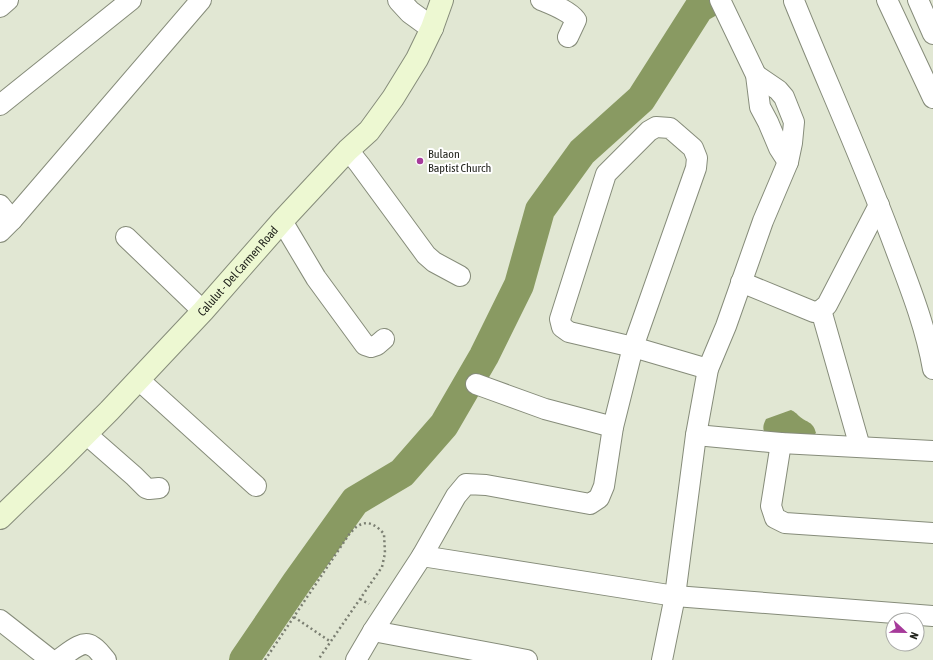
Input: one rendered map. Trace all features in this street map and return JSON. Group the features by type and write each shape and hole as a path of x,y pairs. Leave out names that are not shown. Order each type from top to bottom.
{"main road":[{"name":"Calulut - Del Carmen Road","path":"0,518 109,412 204,311 282,221 348,150 369,130 393,98 417,59 432,28 442,0"}],"street":[{"path":"0,7 8,0"},
{"path":"0,105 131,0"},
{"path":"4,219 201,0"},
{"path":"399,0 410,12 432,28"},
{"path":"541,0 558,7 572,15 576,20 568,37"},
{"path":"887,0 933,98"},
{"path":"918,0 933,34"},
{"path":"794,1 879,205 915,301 931,356 933,369"},
{"path":"662,660 675,596 696,435 708,369 726,326 763,221 788,162 794,122 784,97 778,90 756,75 722,3"},
{"path":"356,660 422,556 456,496 466,484 486,485 590,504 599,498 604,486 613,427 633,347 696,168 697,158 693,148 670,128 656,127 649,131 606,174 560,319 562,327 569,332 633,347 708,369"},
{"path":"348,150 426,255 434,262 460,276"},
{"path":"741,282 814,312 821,310 827,305 879,205"},
{"path":"282,221 316,278 365,344 371,347 377,345 384,339"},
{"path":"126,237 204,311"},
{"path":"821,310 860,447"},
{"path":"139,380 256,486"},
{"path":"476,384 545,409 613,427"},
{"path":"86,434 146,488 159,488"},
{"path":"696,435 781,442 933,451"},
{"path":"781,442 771,506 775,518 784,523 933,533"},
{"path":"422,556 675,596 933,616"},
{"path":"0,620 51,660"},
{"path":"373,631 527,660"},
{"path":"58,660 76,647 84,644 92,645 106,660"}],"path":[{"path":"265,660 350,533 358,525 367,522 378,526 384,534 382,567 319,660"},
{"path":"294,617 331,642"}],"shaded area":[{"path":"791,410 811,424 816,433 812,437 766,435 763,427 766,419"}],"waterway":[{"path":"244,660 355,501 402,473 444,425 484,356 519,285 540,210 582,152 641,99 699,8 713,0"}],"place":[{"name":"Bulaon Baptist Church","path":"420,161"}]}
